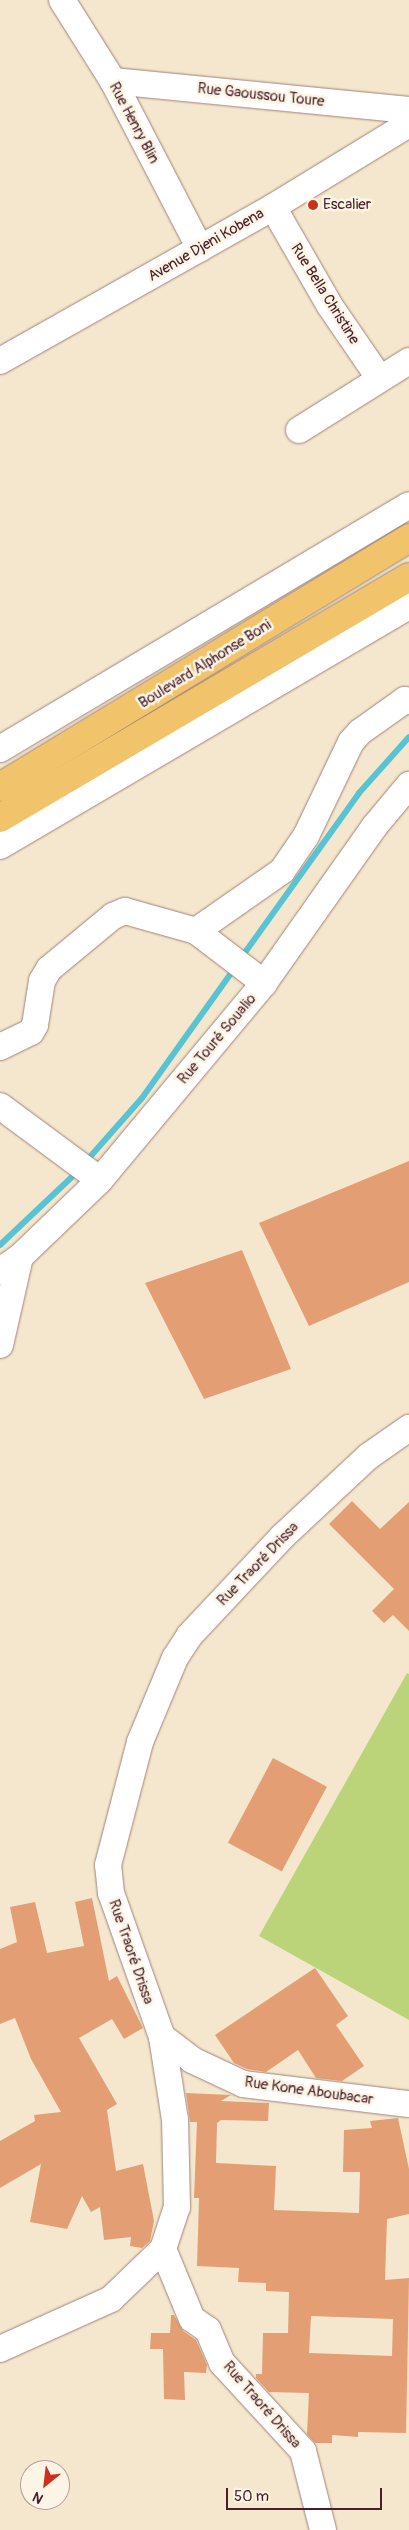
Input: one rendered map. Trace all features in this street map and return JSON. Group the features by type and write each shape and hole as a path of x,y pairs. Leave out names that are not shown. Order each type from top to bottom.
{"main road":[{"name":"Boulevard Alphonse Boni","path":"0,787 409,538"},
{"name":"Boulevard Alphonse Boni","path":"0,818 409,577"}],"street":[{"name":"Rue Henry Blin","path":"62,0 113,81 200,249"},
{"name":"Rue Gaoussou Toure","path":"113,81 409,110"},
{"name":"Avenue Djeni Kobena","path":"0,361 273,207 409,124"},
{"name":"Rue Bella Christine","path":"273,207 330,306 380,378"},
{"path":"299,430 409,360"},
{"name":"Boulevard Alphonse Boni","path":"0,749 409,505"},
{"path":"0,846 409,606"},
{"path":"196,931 282,871 306,836 351,742 360,732 405,700 409,701"},
{"name":"Rue Touré Soualio","path":"10,1264 100,1180 264,983 374,827 409,785"},
{"path":"0,1047 31,1032 38,1017 42,981 49,969 113,916 126,911 196,931 264,983"},
{"path":"0,1106 100,1180"},
{"path":"0,1345 10,1264"},
{"name":"Rue Traoré Drissa","path":"323,2530 302,2451 222,2362 208,2330 192,2319 162,2249 177,2207 175,2120 162,2037 111,1893 108,1865 140,1742 175,1658 190,1635 282,1537 369,1456 409,1428"},
{"name":"Rue Kone Aboubacar","path":"162,2037 192,2060 243,2084 409,2104"},
{"path":"0,2349 110,2299 162,2249"}],"green space":[{"path":"407,1673 409,1674 409,2020 259,1936"}],"building":[{"path":"409,1161 409,1282 309,1326 259,1223"},
{"path":"242,1250 291,1369 204,1399 145,1283"},
{"path":"352,1501 380,1529 409,1502 409,1631 393,1615 384,1623 372,1611 394,1589 329,1524"},
{"path":"273,1758 327,1787 282,1871 228,1843"},
{"path":"92,1898 109,1981 117,1976 143,2028 124,2039 112,2019 79,2038 117,2104 107,2110 116,2171 143,2164 154,2221 150,2241 142,2248 130,2246 131,2237 104,2240 100,2207 91,2212 82,2196 67,2229 30,2222 41,2164 0,2188 0,2141 35,2121 34,2115 61,2112 31,2059 15,2018 0,2024 0,1949 17,1942 10,1907 35,1902 47,1953 84,1946 75,1902"},
{"path":"315,1968 348,2016 336,2025 364,2066 342,2081 316,2078 298,2050 266,2072 247,2069 234,2063 215,2035"},
{"path":"186,2093 231,2095 221,2101 269,2103 268,2121 221,2120 217,2123 216,2163 276,2166 274,2210 359,2213 360,2172 343,2172 344,2130 372,2128 370,2121 398,2118 409,2169 409,2214 387,2219 385,2280 409,2278 406,2433 358,2432 358,2437 332,2435 332,2443 315,2443 307,2434 309,2393 269,2392 256,2378 256,2374 262,2374 263,2333 288,2333 289,2292 266,2291 266,2283 238,2282 239,2268 197,2266 199,2198 194,2198 197,2122 190,2122","holes":["311,2316 393,2319 392,2356 309,2353"]},
{"path":"171,2315 174,2315 183,2331 196,2340 207,2365 206,2373 184,2372 185,2400 164,2399 163,2349 150,2349 151,2333 170,2333"}],"waterway":[{"path":"241,958 359,793 409,737"},
{"path":"89,1158 142,1098 231,973"},
{"path":"0,1245 73,1176"}],"place":[{"name":"Escalier","path":"313,205"}]}
